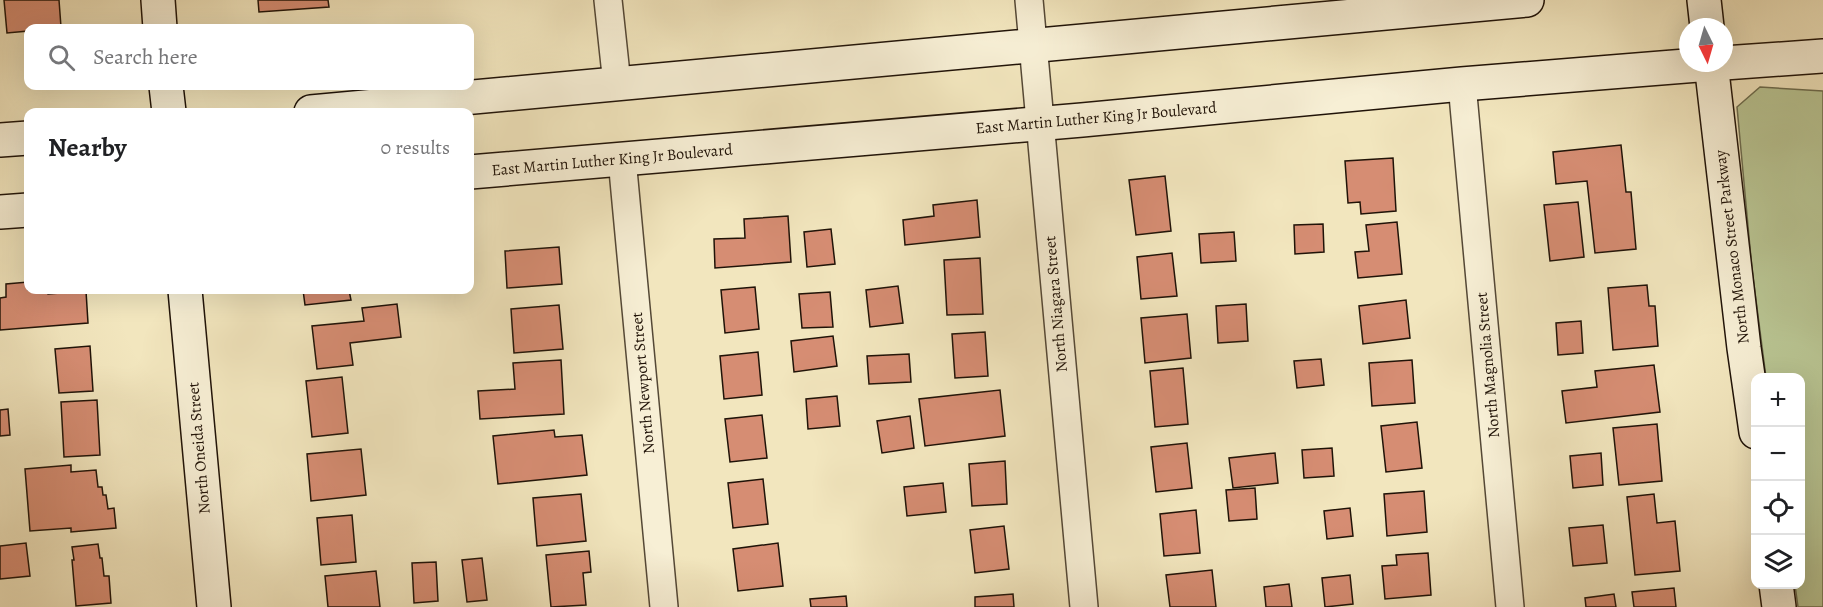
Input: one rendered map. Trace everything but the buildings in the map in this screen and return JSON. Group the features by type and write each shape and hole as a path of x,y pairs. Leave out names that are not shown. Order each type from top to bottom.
{"main road":[{"path":"158,0 160,24"},
{"path":"355,108 1034,47 1454,3 1527,0"},
{"path":"1704,0 1706,18"},
{"name":"East Martin Luther King Jr Boulevard","path":"1733,62 1823,56"},
{"name":"East Martin Luther King Jr Boulevard","path":"474,172 1040,124 1679,66"},
{"name":"North Monaco Street Parkway","path":"1713,72 1754,427"},
{"path":"166,90 168,108"},
{"path":"0,140 24,138"},
{"path":"0,212 24,210"},
{"name":"North Oneida Street","path":"185,294 214,607"},
{"path":"1777,589 1779,607"}],"street":[{"path":"608,0 617,84"},
{"name":"North Niagara Street","path":"1029,0 1084,607"},
{"name":"North Magnolia Street","path":"1462,84 1510,607"},
{"name":"North Newport Street","path":"622,159 664,607"}],"green space":[{"path":"1760,87 1823,91 1823,607 1798,607 1796,589 1805,589 1805,373 1765,373 1752,269 1737,107"}]}
